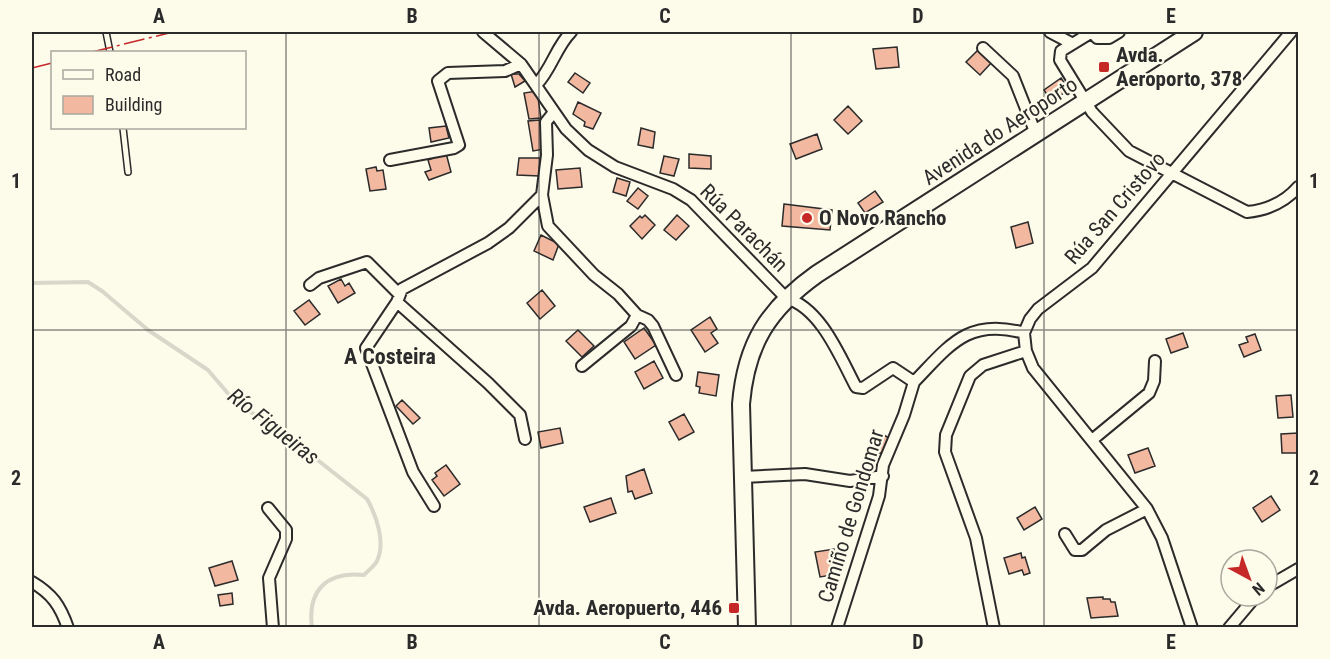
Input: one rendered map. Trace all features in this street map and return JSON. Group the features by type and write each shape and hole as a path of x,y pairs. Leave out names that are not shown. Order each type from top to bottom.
{"main road":[{"name":"Avenida do Aeroporto","path":"747,627 741,404 745,369 754,344 786,298 818,274 1194,32"}],"street":[{"name":"Rúa Parachán","path":"483,32 521,64 566,129 600,159 673,189 691,200 786,298"},
{"path":"537,84 545,75 559,46 571,32"},
{"path":"1050,32 1071,43"},
{"path":"1119,32 1109,38 1096,38 1092,32 1061,51 1060,60 1086,103 1112,135 1129,151 1247,212 1260,211 1296,194"},
{"name":"Rúa San Cristovo","path":"1024,333 1038,309 1092,268 1291,32"},
{"path":"983,48 1013,76 1036,134"},
{"path":"390,160 454,148 459,145 442,97 438,81 441,76 448,73 505,71 521,64"},
{"path":"554,112 546,122 547,155 542,195 549,225 594,275 618,294 637,315 648,320 676,375"},
{"path":"434,506 413,472 393,414 368,356 369,342 402,289 499,236 542,195"},
{"path":"310,285 320,278 367,262 398,298 519,415 525,439"},
{"path":"786,298 798,302 817,321 840,354 856,387 863,388 892,368 914,382"},
{"path":"582,366 631,326 637,315"},
{"name":"Camiño de Gondomar","path":"837,627 879,496 884,460 904,415 914,382 939,353 971,331 1007,328 1024,333"},
{"path":"1024,333 1026,351 1033,368 1147,509 1162,538 1192,627"},
{"path":"994,627 976,538 951,474 944,443 970,376 975,369 1026,351"},
{"path":"1092,440 1149,393 1154,381 1155,361"},
{"path":"743,477 805,474 850,481 883,476"},
{"path":"268,508 286,530 286,540 269,578 273,627"},
{"path":"1065,534 1075,550 1082,550 1106,530 1147,509"},
{"path":"1279,580 1299,569"},
{"path":"32,582 57,601 68,627"},
{"path":"1229,627 1246,608"}],"lane":[{"path":"106,32 110,51"},
{"path":"123,129 128,172"}],"building":[{"path":"897,47 899,67 876,69 873,49"},
{"path":"978,50 992,62 980,75 966,62"},
{"path":"575,73 590,83 583,93 568,82"},
{"path":"511,74 519,74 525,81 515,87"},
{"path":"1061,78 1069,90 1051,101 1044,90"},
{"path":"537,91 541,118 529,119 524,93"},
{"path":"578,102 601,113 593,129 584,126 585,122 573,114"},
{"path":"848,106 862,121 848,134 834,120"},
{"path":"540,120 545,149 533,151 528,121"},
{"path":"446,126 449,138 431,142 429,128"},
{"path":"641,128 655,132 653,148 638,145"},
{"path":"817,134 822,149 796,159 790,144"},
{"path":"446,153 451,172 429,180 425,172 431,170 428,160"},
{"path":"689,154 711,156 711,169 689,168"},
{"path":"664,156 679,159 674,176 660,173"},
{"path":"519,158 540,158 539,176 517,175"},
{"path":"376,167 377,171 383,170 386,189 370,191 366,169"},
{"path":"580,168 582,187 558,189 556,170"},
{"path":"617,178 630,182 626,196 613,192"},
{"path":"638,188 648,196 638,209 627,201"},
{"path":"875,191 883,202 865,213 858,203"},
{"name":"O Novo Rancho","path":"784,204 832,210 830,230 782,226"},
{"path":"645,215 655,225 642,239 630,226 640,216 642,218"},
{"path":"677,215 689,226 676,240 664,230"},
{"path":"1028,222 1033,243 1016,248 1011,227"},
{"path":"541,235 559,244 553,260 534,251"},
{"path":"341,279 345,286 349,283 355,293 338,303 328,286"},
{"path":"542,290 555,306 540,319 527,303"},
{"path":"309,300 320,314 305,325 294,311"},
{"path":"710,317 717,329 711,333 718,343 705,352 691,330"},
{"path":"644,328 656,345 635,359 624,342"},
{"path":"578,330 594,346 582,357 566,341"},
{"path":"1183,333 1188,347 1171,353 1166,339"},
{"path":"1255,334 1261,350 1244,357 1239,345 1248,342 1246,337"},
{"path":"654,361 663,378 644,389 635,372"},
{"path":"698,372 719,375 716,396 699,393 700,387 696,386"},
{"path":"1291,395 1293,417 1278,418 1276,396"},
{"path":"402,400 420,418 413,424 396,406"},
{"path":"684,414 694,432 679,440 669,422"},
{"path":"560,428 563,443 541,448 538,432"},
{"path":"1298,433 1298,453 1282,453 1281,434"},
{"path":"882,434 891,439 885,453 878,453 873,444"},
{"path":"1148,448 1155,466 1135,473 1128,455"},
{"path":"446,465 460,484 444,496 432,480 437,476 435,473"},
{"path":"644,469 652,493 635,499 632,491 628,492 626,476"},
{"path":"1271,496 1280,510 1262,522 1253,508"},
{"path":"611,498 616,513 590,522 584,507"},
{"path":"1035,507 1042,519 1024,530 1017,518"},
{"path":"834,549 838,574 820,577 815,552"},
{"path":"1021,553 1022,558 1025,557 1030,573 1024,575 1022,570 1009,574 1004,558"},
{"path":"232,561 238,580 215,586 209,568"},
{"path":"232,593 233,604 220,606 218,595"},
{"path":"1103,597 1103,599 1115,602 1118,616 1091,618 1087,598"}],"waterway":[{"name":"Río Figueiras","path":"32,283 88,282 102,291 148,330 208,370 237,404 277,428 367,499 374,513 380,537 380,554 375,565 364,575 340,576 322,586 316,593 313,603 312,628"}],"power":[{"path":"96,51 173,32"},
{"path":"32,68 51,63"}],"place":[{"name":"Avda. Aeroporto, 378","path":"1104,67"},
{"name":"O Novo Rancho","path":"807,218"},
{"name":"Avda. Aeropuerto, 446","path":"734,608"}],"district":[{"name":"A Costeira","path":"390,356"}]}
